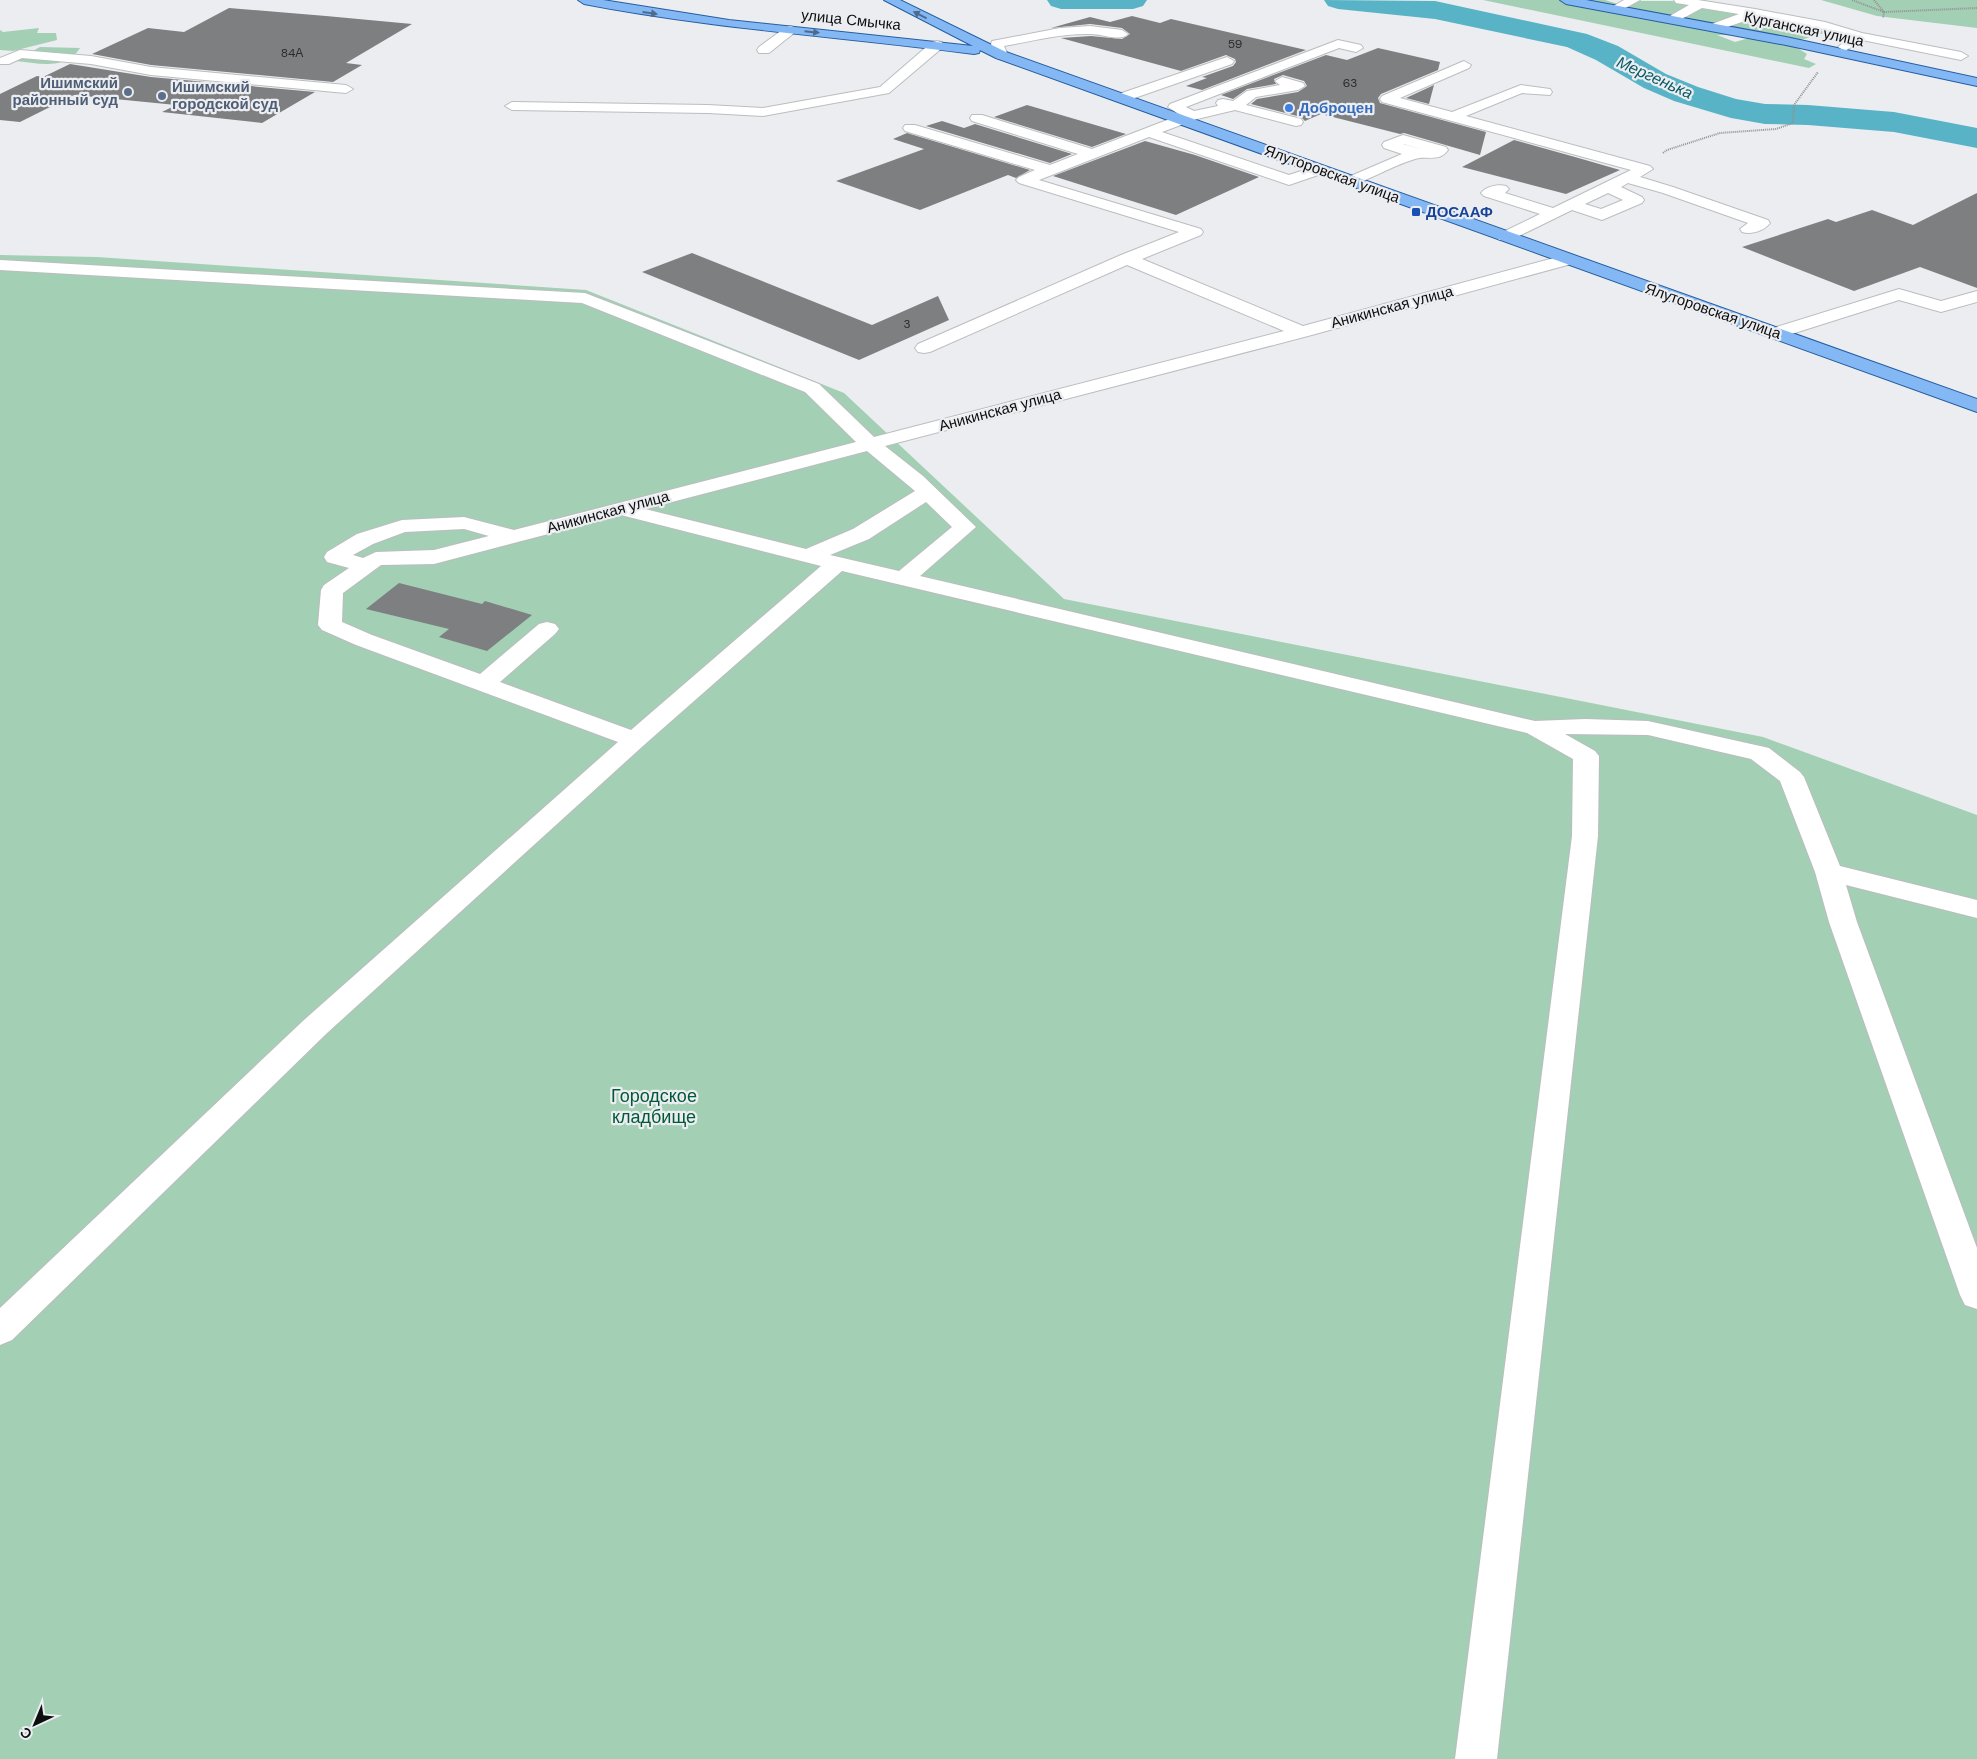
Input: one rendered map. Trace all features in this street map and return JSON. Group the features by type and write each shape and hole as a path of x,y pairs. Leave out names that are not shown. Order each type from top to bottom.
{"main road":[{"name":"улица Смычка","path":"585,0 630,10 790,30 937,45 998,54"},
{"name":"Ялуторовская улица","path":"890,0 998,54 1121,98 1188,118 1254,146 1351,182 1977,406"},
{"name":"Курганская улица","path":"1566,0 1716,27 1977,82"},
{"path":"894,40 922,37 930,33 938,24"}],"street":[{"path":"1616,8 1634,0"},
{"path":"1680,0 1825,26 1860,36 1977,59"},
{"path":"1674,19 1700,4"},
{"path":"1716,27 1755,13"},
{"path":"998,54 997,44 1072,29 1103,29 1122,34"},
{"path":"764,50 790,30"},
{"path":"1838,52 1860,36"},
{"path":"1188,118 1175,107 1338,44 1356,48"},
{"path":"512,106 708,109 763,112 884,90 937,45"},
{"path":"5,64 20,54 82,59 151,71 346,89"},
{"path":"1934,73 1961,56"},
{"path":"1121,98 1227,61"},
{"path":"1464,65 1387,98 1645,169"},
{"path":"924,348 1127,259 1195,232 1024,180 1188,118 1234,106 1252,94 1298,86 1282,81"},
{"path":"1452,116 1520,89 1545,92"},
{"path":"1202,97 1296,122"},
{"path":"977,118 1094,154"},
{"path":"910,128 1050,170"},
{"path":"1150,133 1290,180 1319,170"},
{"path":"1222,157 1254,146"},
{"path":"1351,182 1416,153"},
{"path":"1505,237 1645,169"},
{"path":"1626,178 1668,190 1762,223 1748,229"},
{"path":"1572,205 1602,215 1636,200 1609,187"},
{"path":"1502,189 1490,193 1554,213"},
{"path":"1127,259 1302,332"},
{"name":"Аникинская улица","path":"482,684 364,640 330,625 332,590 376,559 434,557 1302,332 1566,260"},
{"path":"0,265 585,298 812,388 870,443 916,480 965,527 903,578"},
{"path":"1776,333 1899,294 1941,308 1977,296"},
{"path":"808,556 861,534 927,492"},
{"path":"621,509 808,556 1535,728 1586,756 1585,836 1476,1759"},
{"path":"366,566 335,557 366,539 402,526 464,523 515,536"},
{"path":"0,1330 315,1027 635,740 838,563"},
{"path":"547,629 482,684 635,740"},
{"path":"1535,728 1585,726 1648,728 1760,753 1791,777 1829,872 1843,922 1977,1295"},
{"path":"1829,872 1977,908"}],"path":[{"path":"1852,0 1884,12 1977,8"},
{"path":"1645,169 1667,150 1720,132 1776,128 1793,123 1794,105 1812,79 1838,52"}],"green space":[{"path":"1483,0 1605,0 1622,5 1636,1 1672,1 1828,32 1797,41 1775,36 1717,35 1735,42 1749,38 1786,41 1807,54 1804,59 1816,64 1809,68"},
{"path":"1821,0 1977,0 1977,28 1877,16"},
{"path":"39,28 37,33 56,33 57,40 13,51 0,50 0,30 3,32"},
{"path":"40,47 80,48 67,60 59,63 42,64 15,61"},
{"name":"Городское кладбище","path":"0,255 97,257 586,290 844,393 1064,599 1763,737 1977,815 1977,1759 0,1759"}],"building":[{"path":"229,8 412,24 346,63 362,65 333,82 151,65 92,54 148,28 184,32"},
{"path":"1132,16 1160,23 1171,19 1306,50 1202,90 1186,86 1207,78 1202,77 1233,66 1236,62 1235,59 1226,55 1181,71 1061,38 1091,36 1122,39 1130,34 1122,28 1090,24 1051,28 1090,17 1110,22"},
{"path":"1378,48 1440,62 1438,70 1381,94 1378,98 1380,103 1486,132 1480,155 1404,133 1400,134 1321,114 1305,121 1301,117 1251,104 1257,99 1298,92 1307,86 1304,81 1283,75 1274,79 1276,84 1247,89 1233,99 1221,95 1326,55 1347,60"},
{"path":"70,64 151,77 315,92 262,123 162,112 176,105 74,95 20,122 0,120 0,94 37,76 43,77"},
{"path":"1434,85 1429,104 1406,98"},
{"path":"1027,105 1126,134 1092,147 994,117"},
{"path":"942,121 964,128 975,124 1072,154 1050,163 926,126"},
{"path":"907,133 1030,170 1016,178 1008,175 920,210 836,181 924,149 893,139"},
{"path":"1514,140 1620,170 1566,194 1462,167"},
{"path":"1145,141 1195,155 1259,177 1176,215 1053,176"},
{"path":"1977,193 1977,288 1920,267 1854,291 1742,247 1828,219 1836,222 1872,210 1913,225"},
{"path":"692,253 872,325 938,296 949,320 859,360 642,272"},
{"path":"399,583 482,604 485,601 532,615 487,651 439,637 449,629 366,609"}],"waterway":[{"name":"Мергенька","path":"1061,0 1133,0"},
{"name":"Мергенька","path":"1338,0 1435,10 1576,40 1607,53 1655,81 1686,94 1731,108 1765,114 1808,115 1894,122 1977,138"}],"place":[{"name":"Ишимский районный суд","path":"128,92"},
{"name":"Ишимский городской суд","path":"162,96"},
{"name":"Доброцен","path":"1289,108"},
{"name":"ДОСААФ","path":"1416,212"}]}
